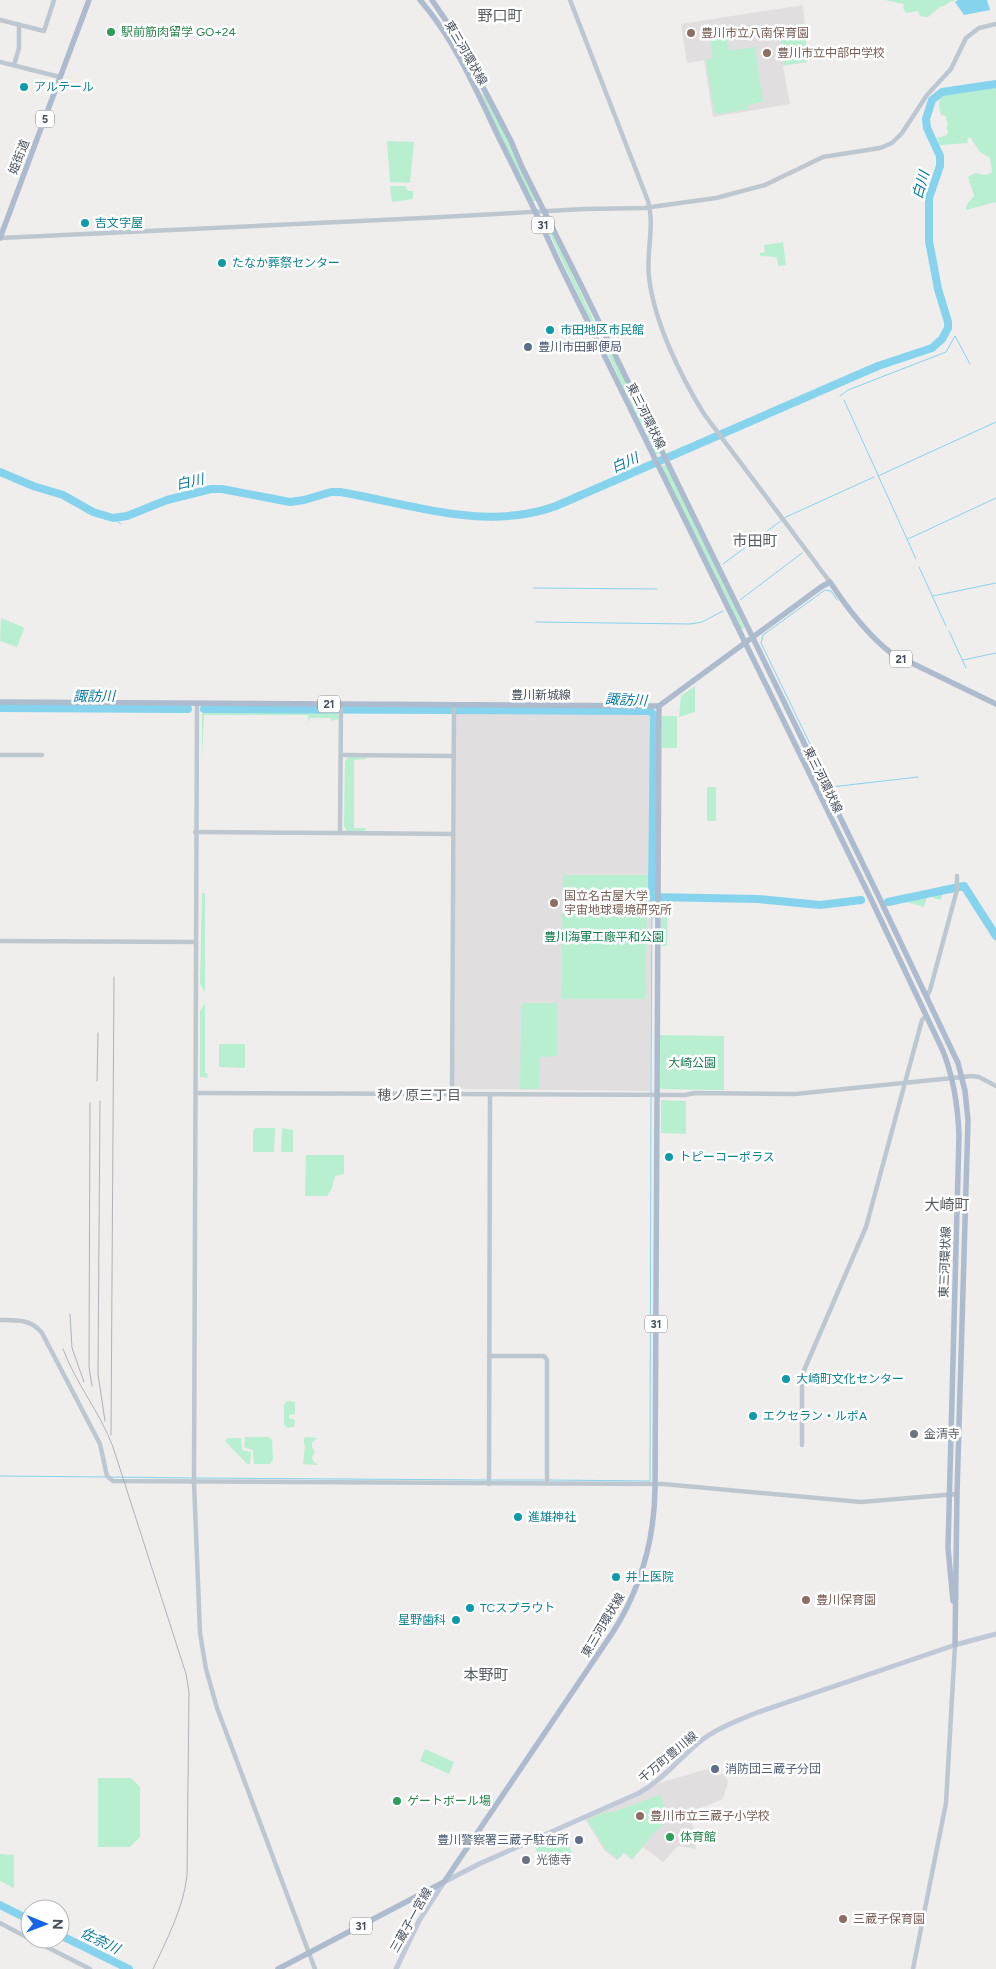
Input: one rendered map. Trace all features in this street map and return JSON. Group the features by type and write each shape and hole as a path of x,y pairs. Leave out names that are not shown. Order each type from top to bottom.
{"main road":[{"name":"姫街道","path":"0,238 89,0"},
{"name":"東三河環状線","path":"420,0 439,25 459,57 870,897 926,1016 952,1077 957,1100 959,1136 948,1560 955,1631"},
{"name":"東三河環状線","path":"432,0 457,37 480,80 927,996 952,1050 962,1077 968,1120 957,1494 955,1645"},
{"path":"659,706 830,582"},
{"name":"21","path":"830,582 858,620 891,653 996,704"},
{"name":"豊川新城線","path":"0,702 341,708 659,706"},
{"name":"東三河環状線","path":"444,1882 622,1619 640,1581 653,1529 659,706"},
{"name":"千万町豊川線","path":"444,1882 479,1864 639,1793 660,1780 700,1742 725,1726 756,1713 955,1645 996,1634"},
{"name":"31","path":"278,1969 444,1882"},
{"name":"三蔵子一宮線","path":"396,1969 419,1921 444,1882"}],"street":[{"path":"0,20 44,31 54,0"},
{"path":"570,0 650,207 648,260 655,308 692,394 704,414 830,582"},
{"path":"0,238 650,207 716,198 755,188 823,157 880,148 892,143 902,133 926,94 951,69 966,38 979,28 996,24"},
{"path":"14,65 19,48 19,25"},
{"path":"0,62 60,77"},
{"path":"197,704 194,1482 199,1611 206,1669 217,1708 315,1969"},
{"path":"452,1094 454,706"},
{"path":"340,833 341,708"},
{"path":"0,755 42,755"},
{"path":"341,756 453,756"},
{"path":"196,832 454,834"},
{"path":"927,996 957,890 957,876"},
{"path":"0,941 196,942"},
{"path":"802,1445 802,1376 866,1227 922,1020 926,1016"},
{"path":"196,1093 685,1096 696,1093 795,1094 952,1077 979,1077 996,1086"},
{"path":"489,1484 490,1095"},
{"path":"0,1320 24,1321 32,1324 42,1333 100,1444 109,1480 118,1482 654,1484 861,1502 957,1494"},
{"path":"489,1356 544,1356 547,1360 547,1483"},
{"path":"913,1969 946,1803 955,1645"},
{"path":"0,1923 20,1934"},
{"path":"50,1949 90,1969"}],"shaded area":[{"path":"803,5 808,62 783,66 790,104 713,117 704,60 687,63 681,24"},
{"name":"国立名古屋大学 宇宙地球環境研究所","path":"456,712 650,712 653,715 650,1091 454,1089"},
{"name":"豊川市立三蔵子小学校","path":"711,1768 715,1776 725,1773 728,1782 723,1799 687,1813 693,1827 696,1849 678,1846 663,1862 643,1847 632,1860 624,1853 617,1860 605,1851 585,1819 656,1784"}],"green space":[{"path":"885,0 956,0 940,7 928,17 920,16 918,11 906,13 903,8 904,4"},
{"path":"804,24 807,62 784,65 780,27"},
{"path":"726,33 729,51 755,47 763,102 748,105 748,109 719,114 714,111 706,60 713,58 709,36"},
{"path":"996,85 996,202 966,210 966,206 974,196 968,177 975,173 986,175 992,172 990,158 980,152 970,137 967,139 968,143 940,145 937,138 947,135 946,127 948,127 946,116 941,115 940,100 945,93"},
{"path":"485,92 536,201 531,201 482,95"},
{"path":"387,141 414,142 410,183 390,182"},
{"path":"390,186 405,186 408,191 413,191 413,199 392,202"},
{"path":"544,222 548,222 598,330 595,331"},
{"path":"783,242 786,265 778,266 777,257 760,256 760,253 765,252 764,245"},
{"path":"609,347 660,453 655,455 605,348"},
{"path":"666,464 725,585 744,628 740,630 661,467"},
{"path":"1,618 23,627 24,629 17,647 0,641"},
{"path":"695,686 695,712 679,717 681,696"},
{"path":"205,710 333,710 339,716 339,719 331,721 331,718 310,718 309,723 308,715 204,715 202,758 202,714"},
{"path":"662,716 677,716 677,748 662,748"},
{"path":"349,757 364,757 367,759 354,760 354,828 367,828 364,831 347,831 344,826 345,761"},
{"path":"707,787 716,787 716,821 707,821"},
{"name":"豊川海軍工廠平和公園","path":"563,875 648,875 645,999 561,999"},
{"path":"945,886 941,900 933,898 933,894 928,893 924,907 907,902 907,896"},
{"path":"202,893 205,893 205,992 200,984"},
{"path":"661,903 668,903 667,946 661,946"},
{"path":"205,1003 205,1073 207,1073 208,1078 200,1077 200,1011"},
{"path":"557,1003 557,1056 540,1057 539,1089 520,1089 521,1004"},
{"name":"大崎公園","path":"660,1035 724,1036 724,1090 662,1089 659,1087"},
{"path":"219,1044 245,1044 245,1068 219,1067"},
{"path":"661,1100 686,1101 686,1134 661,1133"},
{"path":"255,1128 275,1128 274,1152 253,1152 253,1131"},
{"path":"282,1128 293,1130 293,1152 281,1152"},
{"path":"306,1155 344,1155 344,1174 335,1176 332,1188 327,1196 305,1196"},
{"path":"287,1401 295,1402 295,1414 289,1415 289,1418 295,1420 294,1427 287,1428 284,1424 284,1405"},
{"path":"245,1437 269,1437 272,1440 273,1460 270,1464 254,1464 253,1450 244,1447"},
{"path":"305,1437 317,1438 312,1443 312,1448 315,1451 312,1458 318,1465 303,1464"},
{"path":"228,1438 241,1438 242,1450 251,1452 250,1464 247,1464 225,1441"},
{"path":"425,1749 454,1762 449,1774 420,1761"},
{"path":"98,1778 131,1778 140,1787 140,1837 130,1847 98,1847"},
{"path":"660,1795 669,1819 653,1834 632,1859 624,1852 618,1859 606,1850 587,1820 605,1812 610,1813"},
{"path":"563,1831 572,1852 551,1869 539,1856 534,1844"},
{"path":"0,1854 14,1855 14,1888 0,1881"}],"water":[{"path":"958,0 987,0 990,10 964,15 955,2"}],"waterway":[{"name":"白川","path":"0,472 33,486 63,495 93,512 113,518 127,516 167,500 211,489 222,489 290,502 331,492 340,492 421,509 475,516 529,513 556,506 878,366 932,348 942,339 948,328 948,322 938,289 929,241 929,198 940,166 940,156 927,128 926,119 932,100 942,92 996,84"},
{"path":"840,396 848,390 946,352 955,336 970,364"},
{"path":"844,400 916,559"},
{"path":"878,476 996,422"},
{"path":"723,564 786,517 874,477"},
{"path":"908,539 996,498"},
{"name":"白川","path":"113,518 121,524"},
{"path":"740,600 802,553"},
{"path":"919,567 946,626"},
{"path":"933,596 996,583"},
{"path":"534,588 657,589"},
{"path":"837,600 831,591 825,590 763,635 761,643 831,787 918,777"},
{"path":"536,622 690,624 702,622 723,611"},
{"path":"949,631 966,668"},
{"path":"963,660 996,653"},
{"name":"諏訪川","path":"0,708 188,709"},
{"name":"諏訪川","path":"204,709 650,711 654,715 652,897 758,899 820,905 861,900"},
{"name":"諏訪川","path":"888,902 964,886 996,936"},
{"path":"651,1093 652,897"},
{"path":"548,1480 650,1481 651,1097"},
{"path":"0,1476 107,1477"},
{"path":"111,1477 192,1478"},
{"path":"196,1478 487,1480"},
{"path":"491,1480 544,1480"},
{"name":"佐奈川","path":"0,1905 20,1915"},
{"name":"佐奈川","path":"70,1940 129,1969"}],"railway":[{"path":"111,1435 114,977"},
{"path":"97,1081 98,1033"},
{"path":"100,1101 98,1374 105,1421"},
{"path":"90,1103 89,1367 92,1386"},
{"path":"70,1314 72,1348 84,1382"},
{"path":"63,1349 74,1374 102,1422 113,1447 186,1674 189,1692 187,1876 178,1912 153,1969"}],"place":[{"name":"駅前筋肉留学 GO+24","path":"111,32"},
{"name":"豊川市立八南保育園","path":"691,33"},
{"name":"豊川市立中部中学校","path":"767,53"},
{"name":"アルテール","path":"24,87"},
{"name":"吉文字屋","path":"85,223"},
{"name":"たなか葬祭センター","path":"222,263"},
{"name":"市田地区市民館","path":"550,330"},
{"name":"豊川市田郵便局","path":"528,347"},
{"name":"国立名古屋大学 宇宙地球環境研究所","path":"554,903"},
{"name":"トピーコーポラス","path":"669,1157"},
{"name":"大崎町文化センター","path":"786,1379"},
{"name":"エクセラン・ルポA","path":"753,1416"},
{"name":"金清寺","path":"914,1434"},
{"name":"進雄神社","path":"518,1517"},
{"name":"井上医院","path":"616,1577"},
{"name":"豊川保育園","path":"806,1600"},
{"name":"TCスプラウト","path":"470,1608"},
{"name":"星野歯科","path":"456,1620"},
{"name":"消防団三蔵子分団","path":"715,1769"},
{"name":"ゲートボール場","path":"397,1801"},
{"name":"豊川市立三蔵子小学校","path":"640,1816"},
{"name":"体育館","path":"670,1837"},
{"name":"豊川警察署三蔵子駐在所","path":"579,1840"},
{"name":"光徳寺","path":"526,1860"},
{"name":"三蔵子保育園","path":"843,1919"}],"district":[{"name":"野口町","path":"500,16"},
{"name":"市田町","path":"755,541"},
{"name":"穂ノ原三丁目","path":"419,1095"},
{"name":"大崎町","path":"947,1205"},
{"name":"本野町","path":"486,1675"}]}
